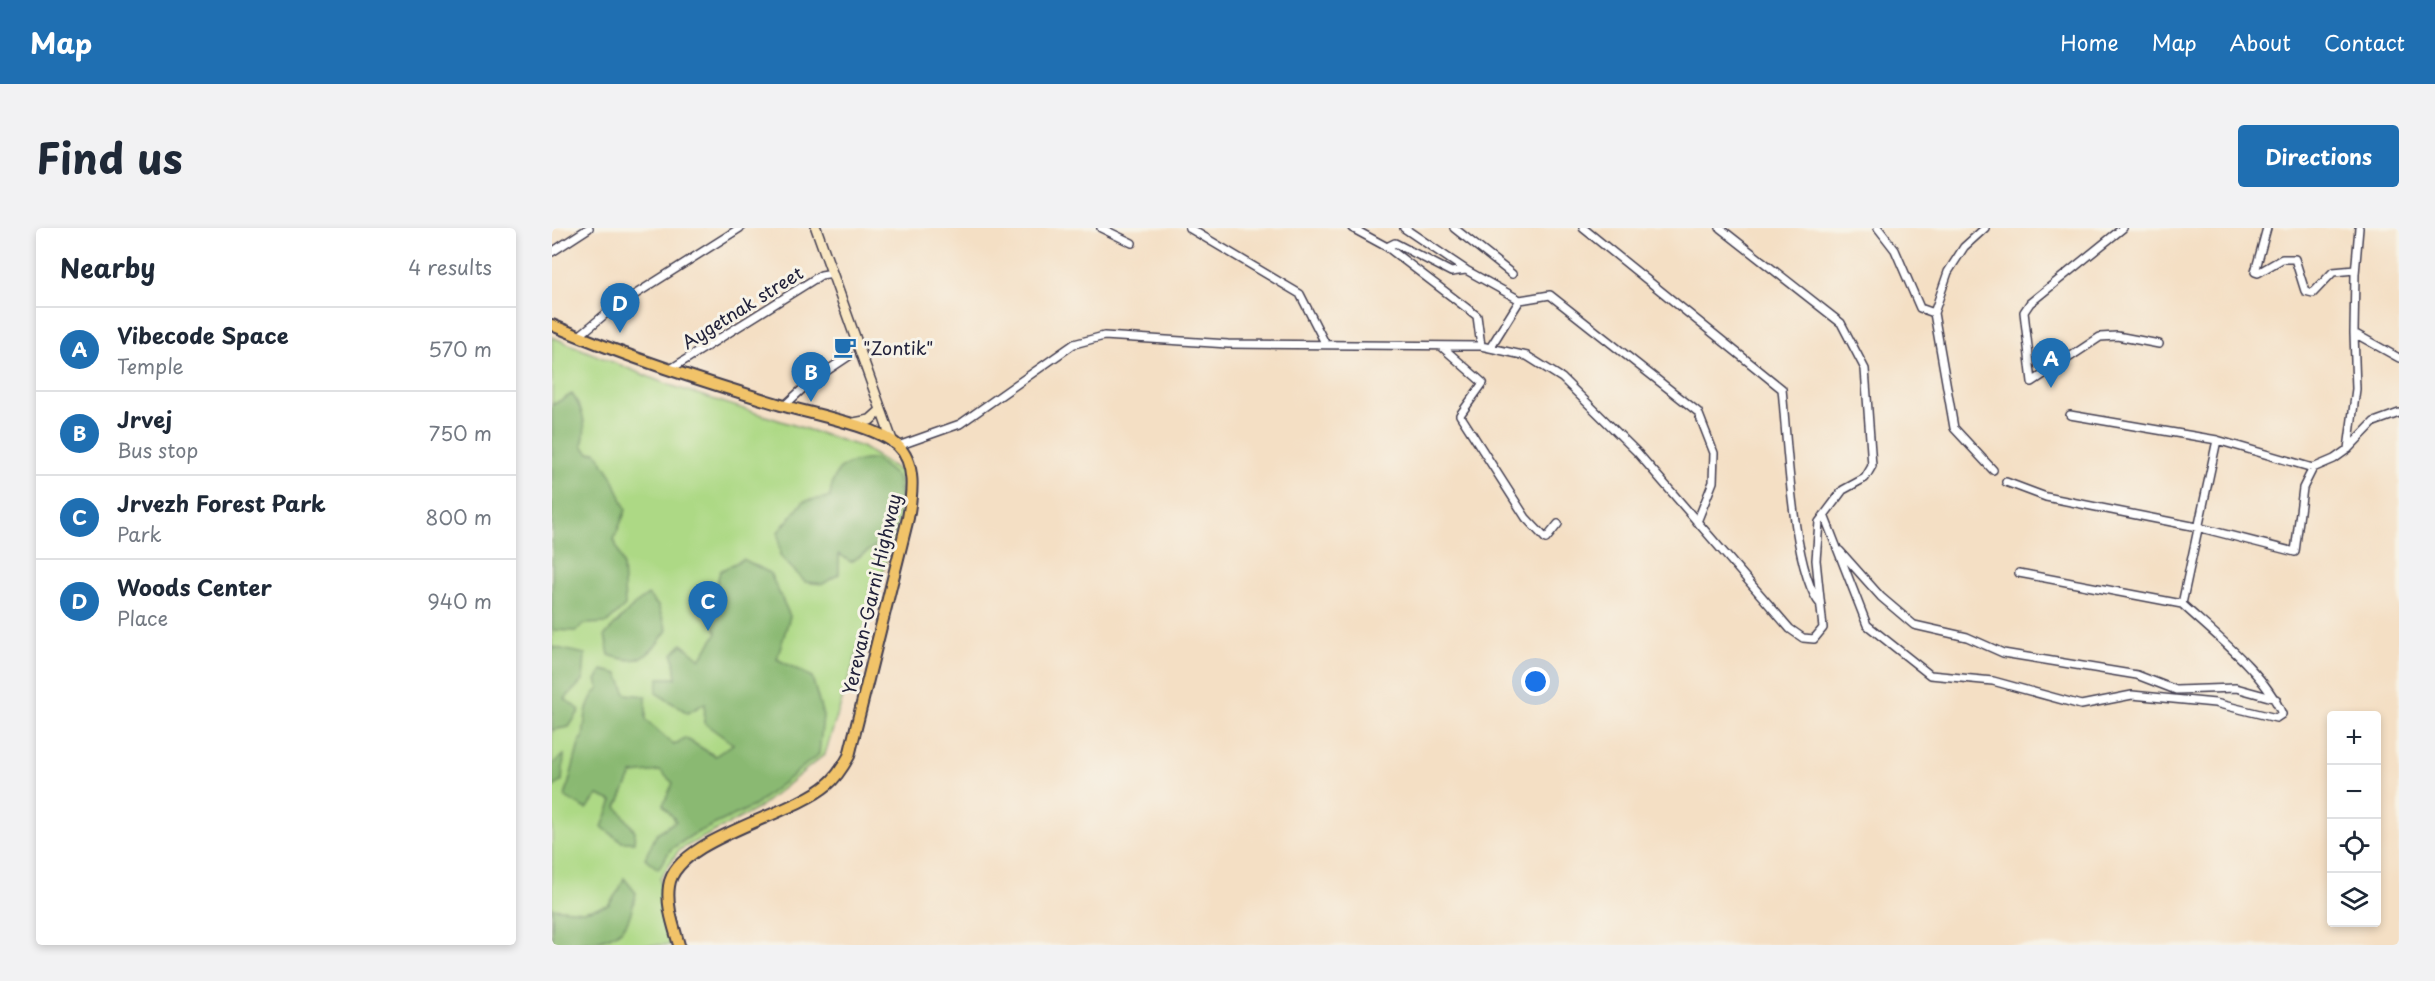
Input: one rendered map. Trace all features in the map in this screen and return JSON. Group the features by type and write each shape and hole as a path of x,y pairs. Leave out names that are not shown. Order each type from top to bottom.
{"main road":[{"path":"816,228 880,411 896,444"},
{"path":"552,325 669,370 784,406 849,423 896,444"},
{"path":"849,423 862,424 880,411"},
{"name":"Yerevan-Garni Highway","path":"679,945 670,909 669,885 682,861 698,849 791,808 814,794 834,779 849,756 913,491 911,472 896,444"}],"street":[{"path":"552,252 589,228"},
{"path":"579,336 609,310 740,228"},
{"path":"1101,228 1132,243"},
{"path":"1189,228 1300,294 1325,343"},
{"path":"1352,228 1387,247 1477,316 1481,346"},
{"path":"1404,228 1466,270 1520,300 1550,295 1698,412 1714,453 1713,482 1698,522"},
{"path":"1454,228 1512,274"},
{"path":"1583,228 1782,389 1803,567 1813,596 1821,605"},
{"path":"896,444 960,424 1074,344 1104,336 1228,344 1481,346 1527,356 1562,378 1637,452 1790,629 1803,638 1814,639 1819,636 1823,628 1816,536 1824,515 1843,490 1865,478 1872,466 1865,369 1840,323 1719,228"},
{"path":"1878,228 1895,250 1913,297 1920,308 1934,313"},
{"path":"1985,228 1964,247 1948,272 1934,313 1954,428 1993,470"},
{"path":"2123,228 2030,303 2025,312 2032,382 2100,337 2117,336 2159,344"},
{"path":"2267,228 2255,272 2258,273 2282,259 2295,259 2305,291 2313,293 2333,272 2355,270"},
{"path":"2348,449 2356,389 2355,270 2359,228"},
{"path":"1387,247 1395,243 1451,272 1466,270"},
{"name":"Aygetnak street","path":"669,370 821,275 833,273"},
{"path":"1490,348 1520,300"},
{"path":"2354,333 2399,358"},
{"path":"1441,346 1484,383 1460,414 1526,518 1546,539 1558,524"},
{"path":"784,406 810,382 849,356"},
{"path":"2006,482 2046,498 2197,527 2295,552 2303,488 2313,468 2348,449 2374,422 2399,412"},
{"path":"2070,415 2217,440 2313,468"},
{"path":"2182,604 2217,440"},
{"path":"1824,515 1867,625 1930,675 1993,681 2081,705 2132,695 2215,703 2276,718 2282,714 2276,699 2237,655 2182,604 2019,573"},
{"path":"1837,548 1881,597 1914,625 1967,637 2003,653 2137,675 2176,690 2236,688 2276,699"}],"green space":[{"path":"552,337 666,384 862,447 901,472 903,508 825,754 757,809 679,850 660,878 665,929 671,945 552,945"},
{"path":"572,394 583,419 585,432 582,445 589,453 596,452 612,476 626,510 614,539 623,564 625,606 607,623 584,624 576,631 552,630 552,405"},
{"path":"875,459 897,477 901,500 885,540 851,562 839,554 839,574 823,584 805,582 780,556 778,532 804,501 830,497 834,478 843,467"},
{"path":"743,559 770,573 790,616 777,659 812,677 823,716 819,754 754,806 694,834 671,849 658,869 645,858 657,833 676,821 663,805 673,783 660,771 632,774 617,807 635,831 634,842 622,842 602,827 612,801 598,795 586,809 565,797 580,740 583,738 587,711 594,693 599,689 596,680 602,670 618,674 626,694 646,696 646,720 674,745 685,738 715,756 733,744 704,723 705,703 688,713 656,693 659,678 676,678 673,654 682,644 700,659 717,633 709,616 720,571"},
{"path":"648,595 658,606 667,630 655,647 643,657 629,660 609,655 605,635 634,605"},
{"path":"552,647 585,654 583,680 565,699 580,710 569,727 552,730"},
{"path":"564,755 562,781 552,788 552,765"},
{"path":"624,878 636,893 629,917 620,931 592,942 552,945 552,908 583,911 608,905 619,890"}],"place":[{"name":"Woods Center","path":"620,333"},
{"name":"\"Zontik\"","path":"845,347"},
{"name":"Vibecode Space","path":"2051,388"},
{"name":"Jrvej","path":"811,402"},
{"name":"Jrvezh Forest Park","path":"708,631"}]}
